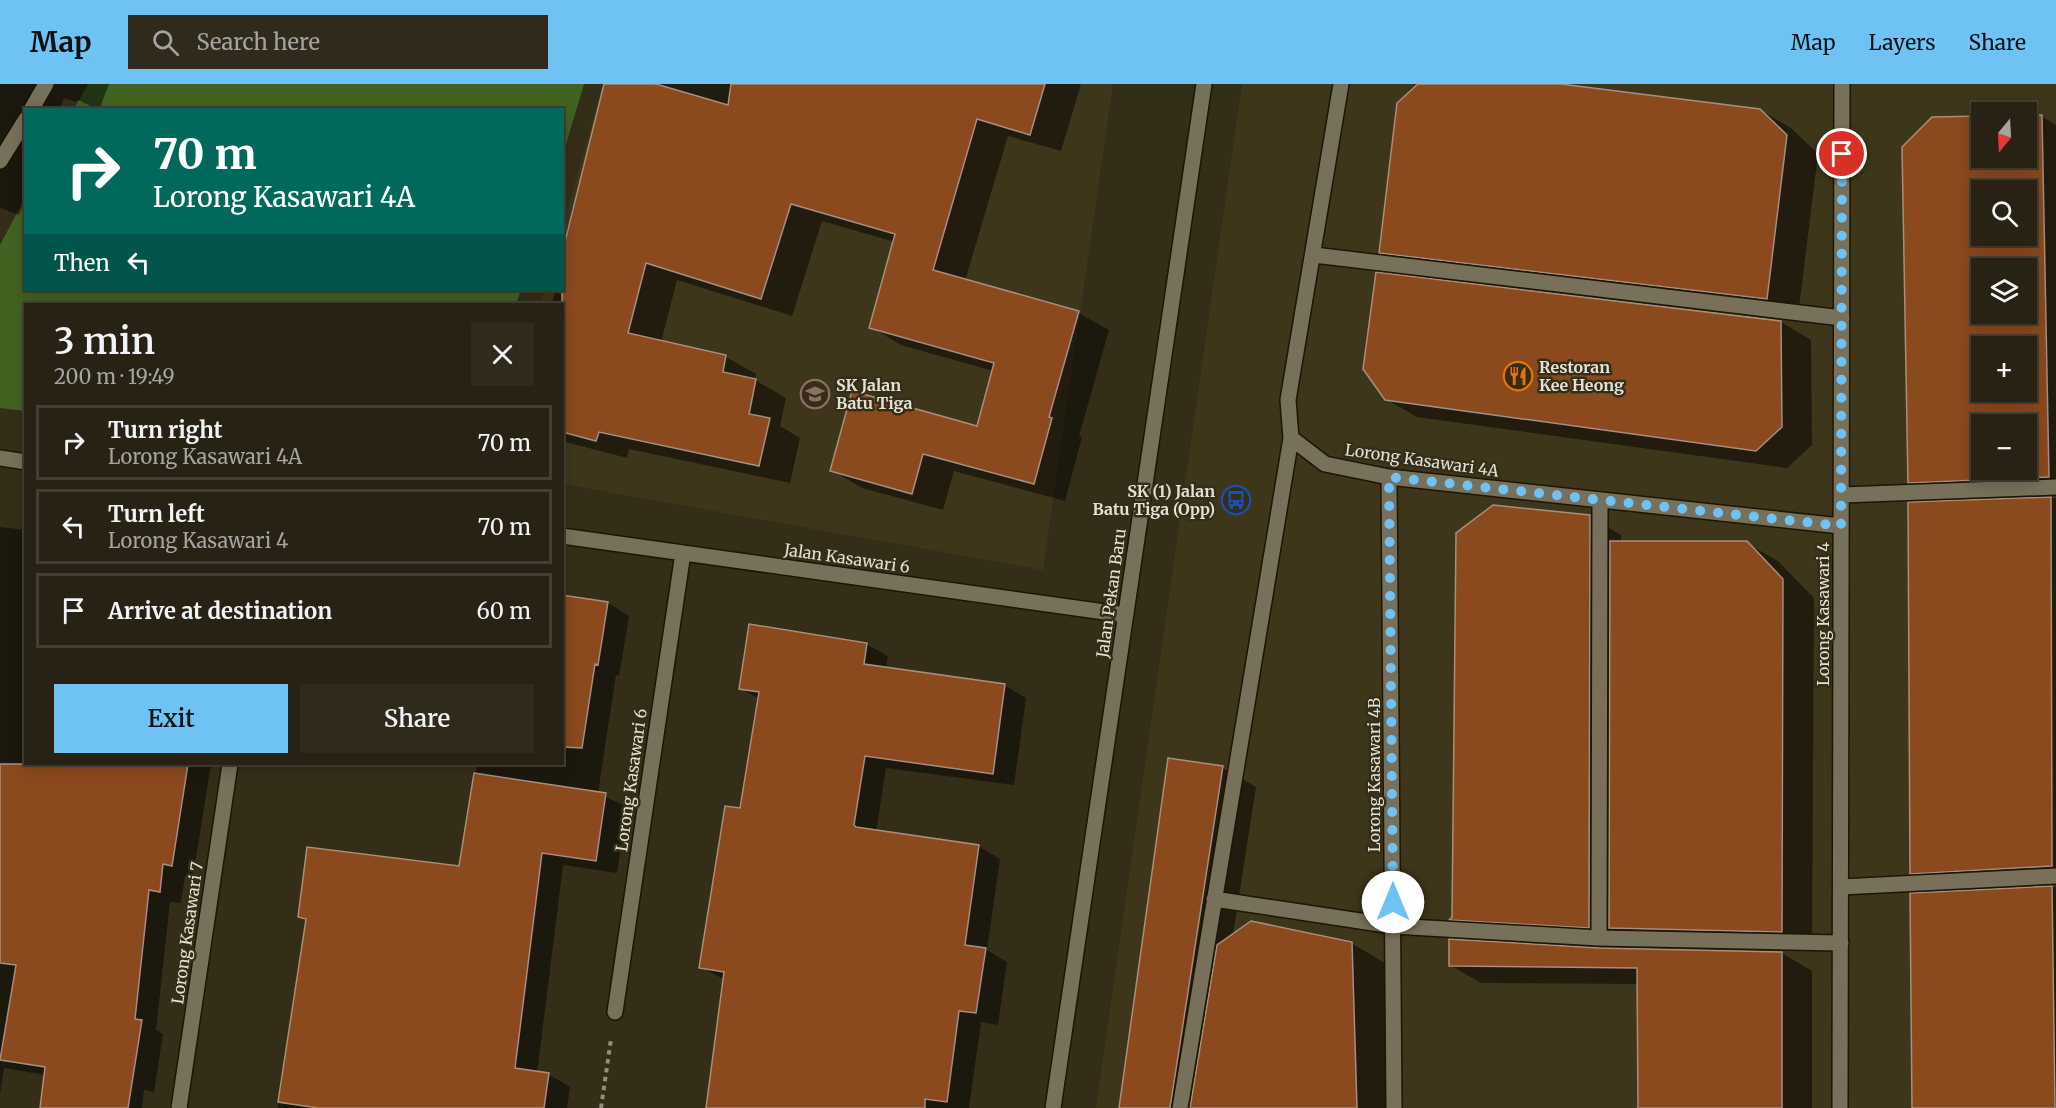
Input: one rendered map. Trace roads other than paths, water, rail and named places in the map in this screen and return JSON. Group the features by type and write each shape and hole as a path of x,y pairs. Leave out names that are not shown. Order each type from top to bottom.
{"street":[{"path":"32,108 46,84"},
{"name":"Jalan Pekan Baru","path":"1053,1108 1204,84"},
{"path":"1180,1108 1291,438 1288,400 1341,84"},
{"name":"Lorong Kasawari 4","path":"1840,1108 1842,84"},
{"path":"0,161 24,122"},
{"path":"1314,255 1842,318"},
{"name":"Lorong Kasawari 4A","path":"1291,438 1325,464 1389,477 1600,502 1841,526"},
{"path":"0,458 24,462"},
{"name":"Lorong Kasawari 4B","path":"1389,477 1394,1108"},
{"path":"1842,495 2056,487"},
{"path":"1599,938 1600,502"},
{"name":"Jalan Kasawari 6","path":"564,536 1126,615"},
{"name":"Lorong Kasawari 6","path":"615,1012 683,553"},
{"name":"Lorong Kasawari 7","path":"179,1108 230,765"},
{"path":"1841,888 2056,876"},
{"path":"1214,899 1393,926 1599,938 1841,943"}],"place":[{"name":"Restoran Kee Heong","path":"1518,376"},
{"name":"SK Jalan Batu Tiga","path":"815,394"},
{"name":"SK (1) Jalan Batu Tiga (Opp)","path":"1236,500"}]}
